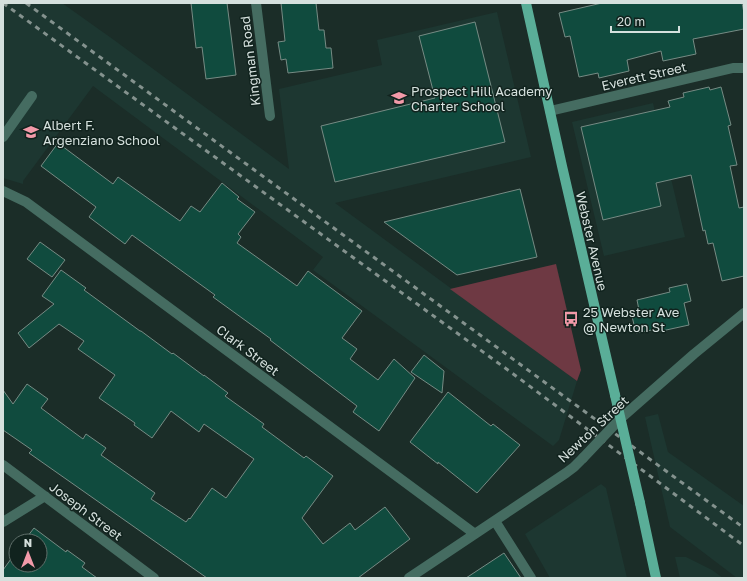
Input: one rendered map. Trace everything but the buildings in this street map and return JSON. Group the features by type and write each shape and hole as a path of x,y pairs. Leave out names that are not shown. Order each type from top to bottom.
{"main road":[{"name":"Webster Avenue","path":"526,3 656,578"}],"street":[{"name":"Kingman Road","path":"256,3 270,116"},
{"name":"Everett Street","path":"550,111 732,68 744,68"},
{"path":"3,137 32,96"},
{"name":"Clark Street","path":"3,191 26,202 475,534"},
{"name":"Newton Street","path":"409,578 574,467 620,419 694,354 744,313"},
{"name":"Joseph Street","path":"3,465 154,578"},
{"path":"3,522 45,496"},
{"path":"495,521 531,578"}],"shaded area":[{"path":"3,3 62,3 289,169 279,89 382,65 377,40 497,12 531,157 335,203 577,381 559,440 553,446 313,270 323,257 93,86 23,181 23,184 3,178"},
{"path":"653,103 685,237 604,256 572,122"},
{"path":"556,264 581,370 577,381 450,289"},
{"path":"658,414 668,452 744,506 744,578 737,578 670,527 645,417"},
{"path":"601,484 606,488 627,578 550,578 525,534"},
{"path":"675,557 686,557 712,570 723,578 680,578"}],"railway":[{"path":"3,3 512,373 744,546"},
{"path":"26,3 744,528"}],"place":[{"name":"Prospect Hill Academy Charter School","path":"399,98"},
{"name":"Albert F. Argenziano School","path":"31,132"},
{"name":"25 Webster Ave @ Newton St","path":"571,319"}]}
